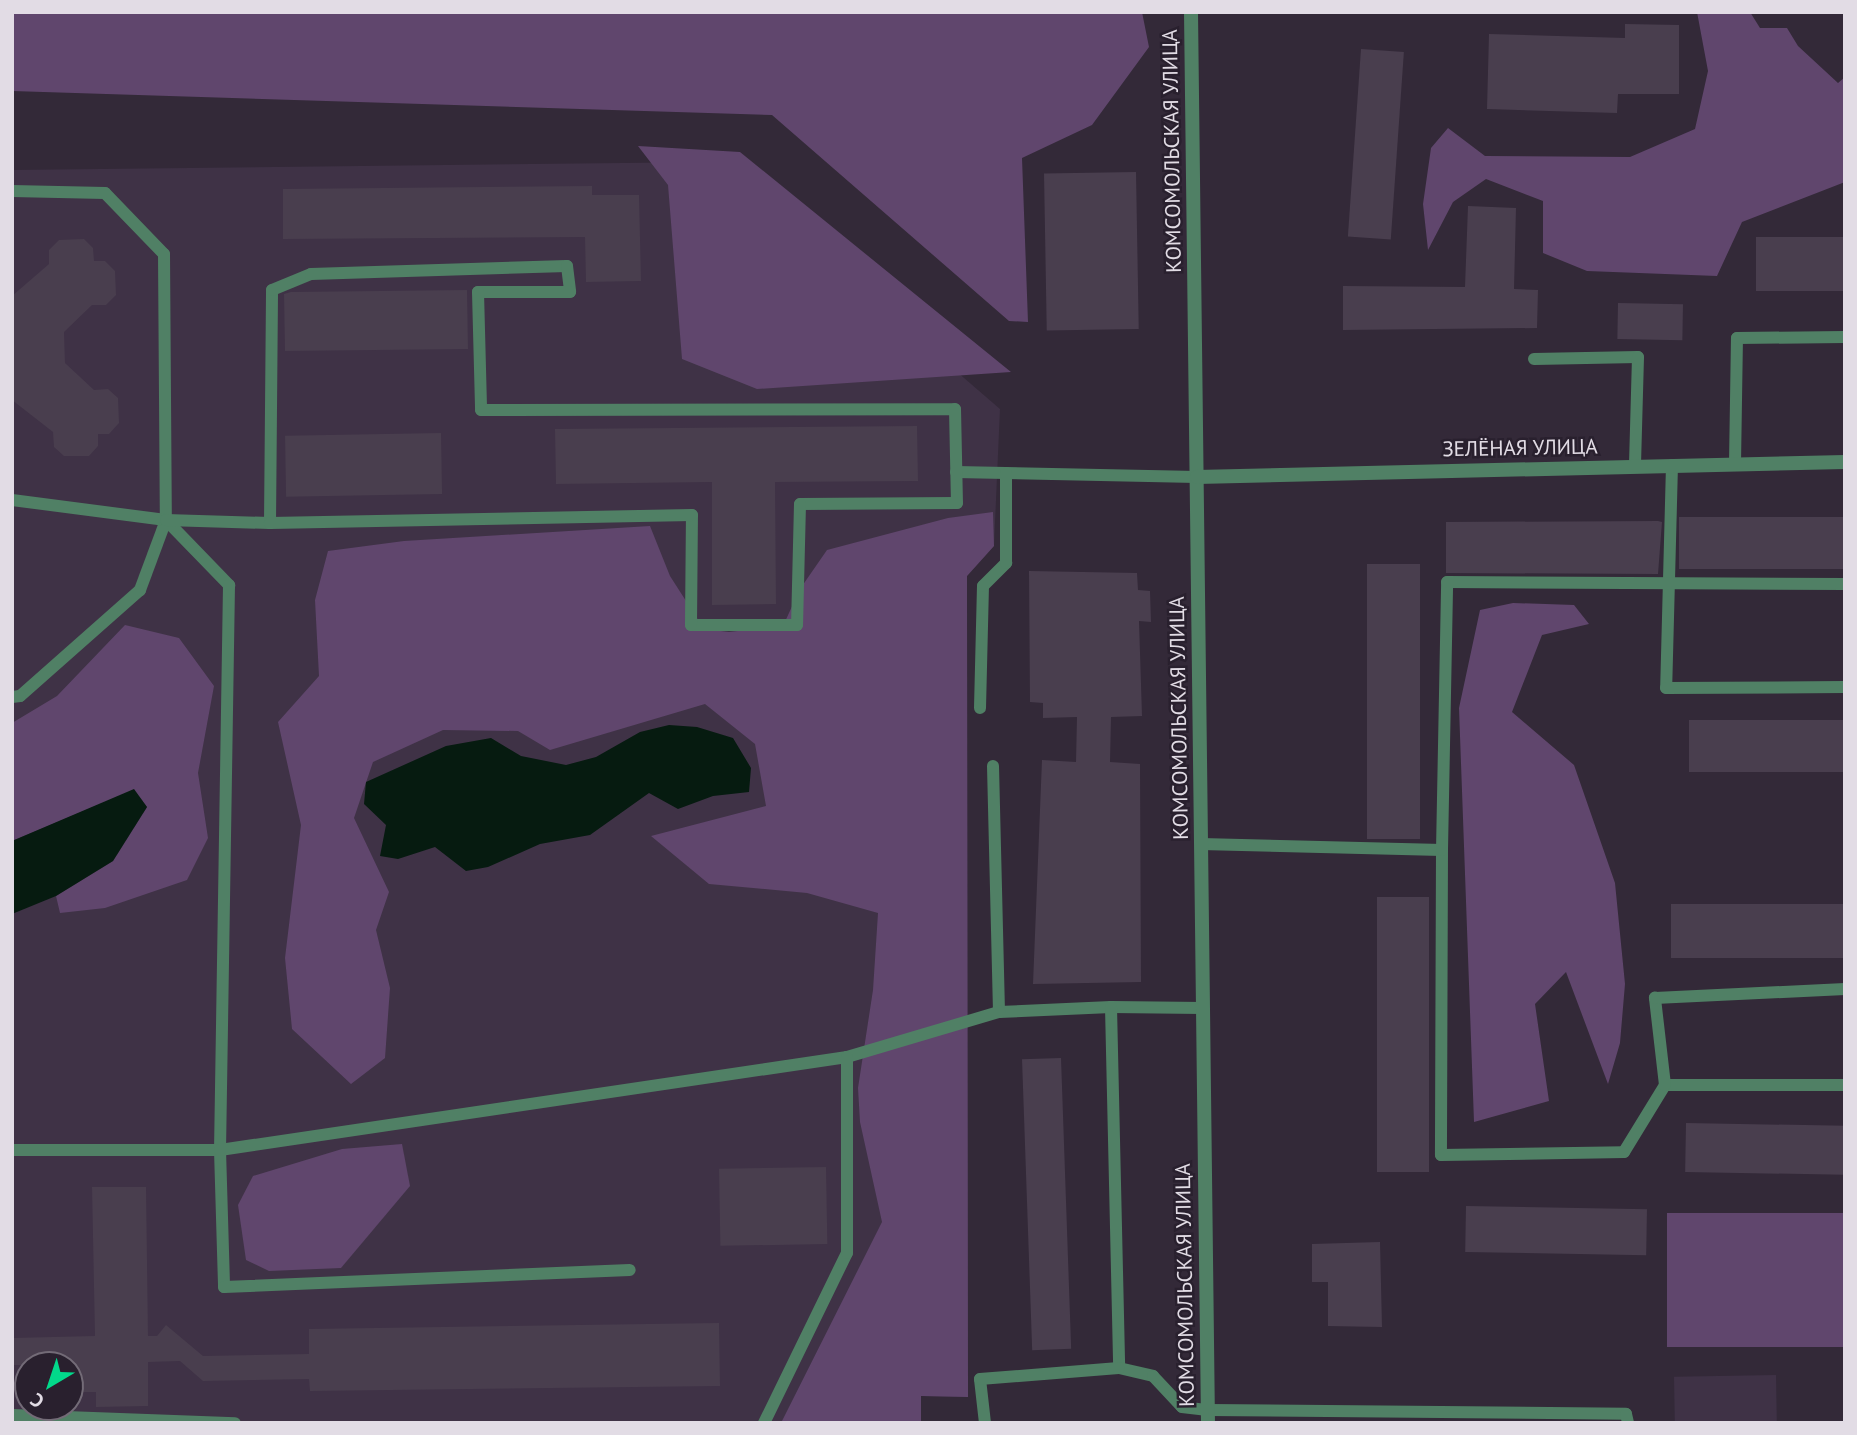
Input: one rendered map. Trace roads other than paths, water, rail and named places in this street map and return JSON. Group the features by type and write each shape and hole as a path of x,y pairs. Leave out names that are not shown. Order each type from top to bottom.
{"street":[{"name":"КОМСОМОЛЬСКАЯ УЛИЦА","path":"1191,12 1208,1416"},
{"name":"ЗЕЛЁНАЯ УЛИЦА","path":"1197,477 1845,462"}],"lane":[{"path":"12,191 105,193 163,254 166,520 141,590 20,696 12,697"},
{"path":"12,500 166,520 270,523 692,515 691,625 797,625 800,503 957,503 954,409 481,410 478,292 570,292 567,266 311,274 272,290 270,523"},
{"path":"1735,464 1737,338 1845,337"},
{"path":"1534,359 1638,357 1636,466"},
{"path":"1672,464 1666,688 1845,687"},
{"path":"956,472 1197,477"},
{"path":"980,708 984,586 1006,563 1006,473"},
{"path":"166,520 229,585 220,1150 223,1287 630,1270"},
{"path":"1845,584 1447,582 1442,850 1441,1155 1624,1152 1665,1085 1655,998 1845,989"},
{"path":"993,766 999,1012"},
{"path":"1201,844 1442,850"},
{"path":"12,1150 220,1150 847,1057 999,1012 1111,1007 1203,1008"},
{"path":"1111,1007 1119,1368"},
{"path":"764,1423 847,1253 847,1057"},
{"path":"1665,1085 1845,1086"},
{"path":"985,1423 980,1379 1119,1368 1153,1376 1182,1407 1208,1416 1626,1414 1628,1423"},
{"path":"12,1415 235,1423"}]}
